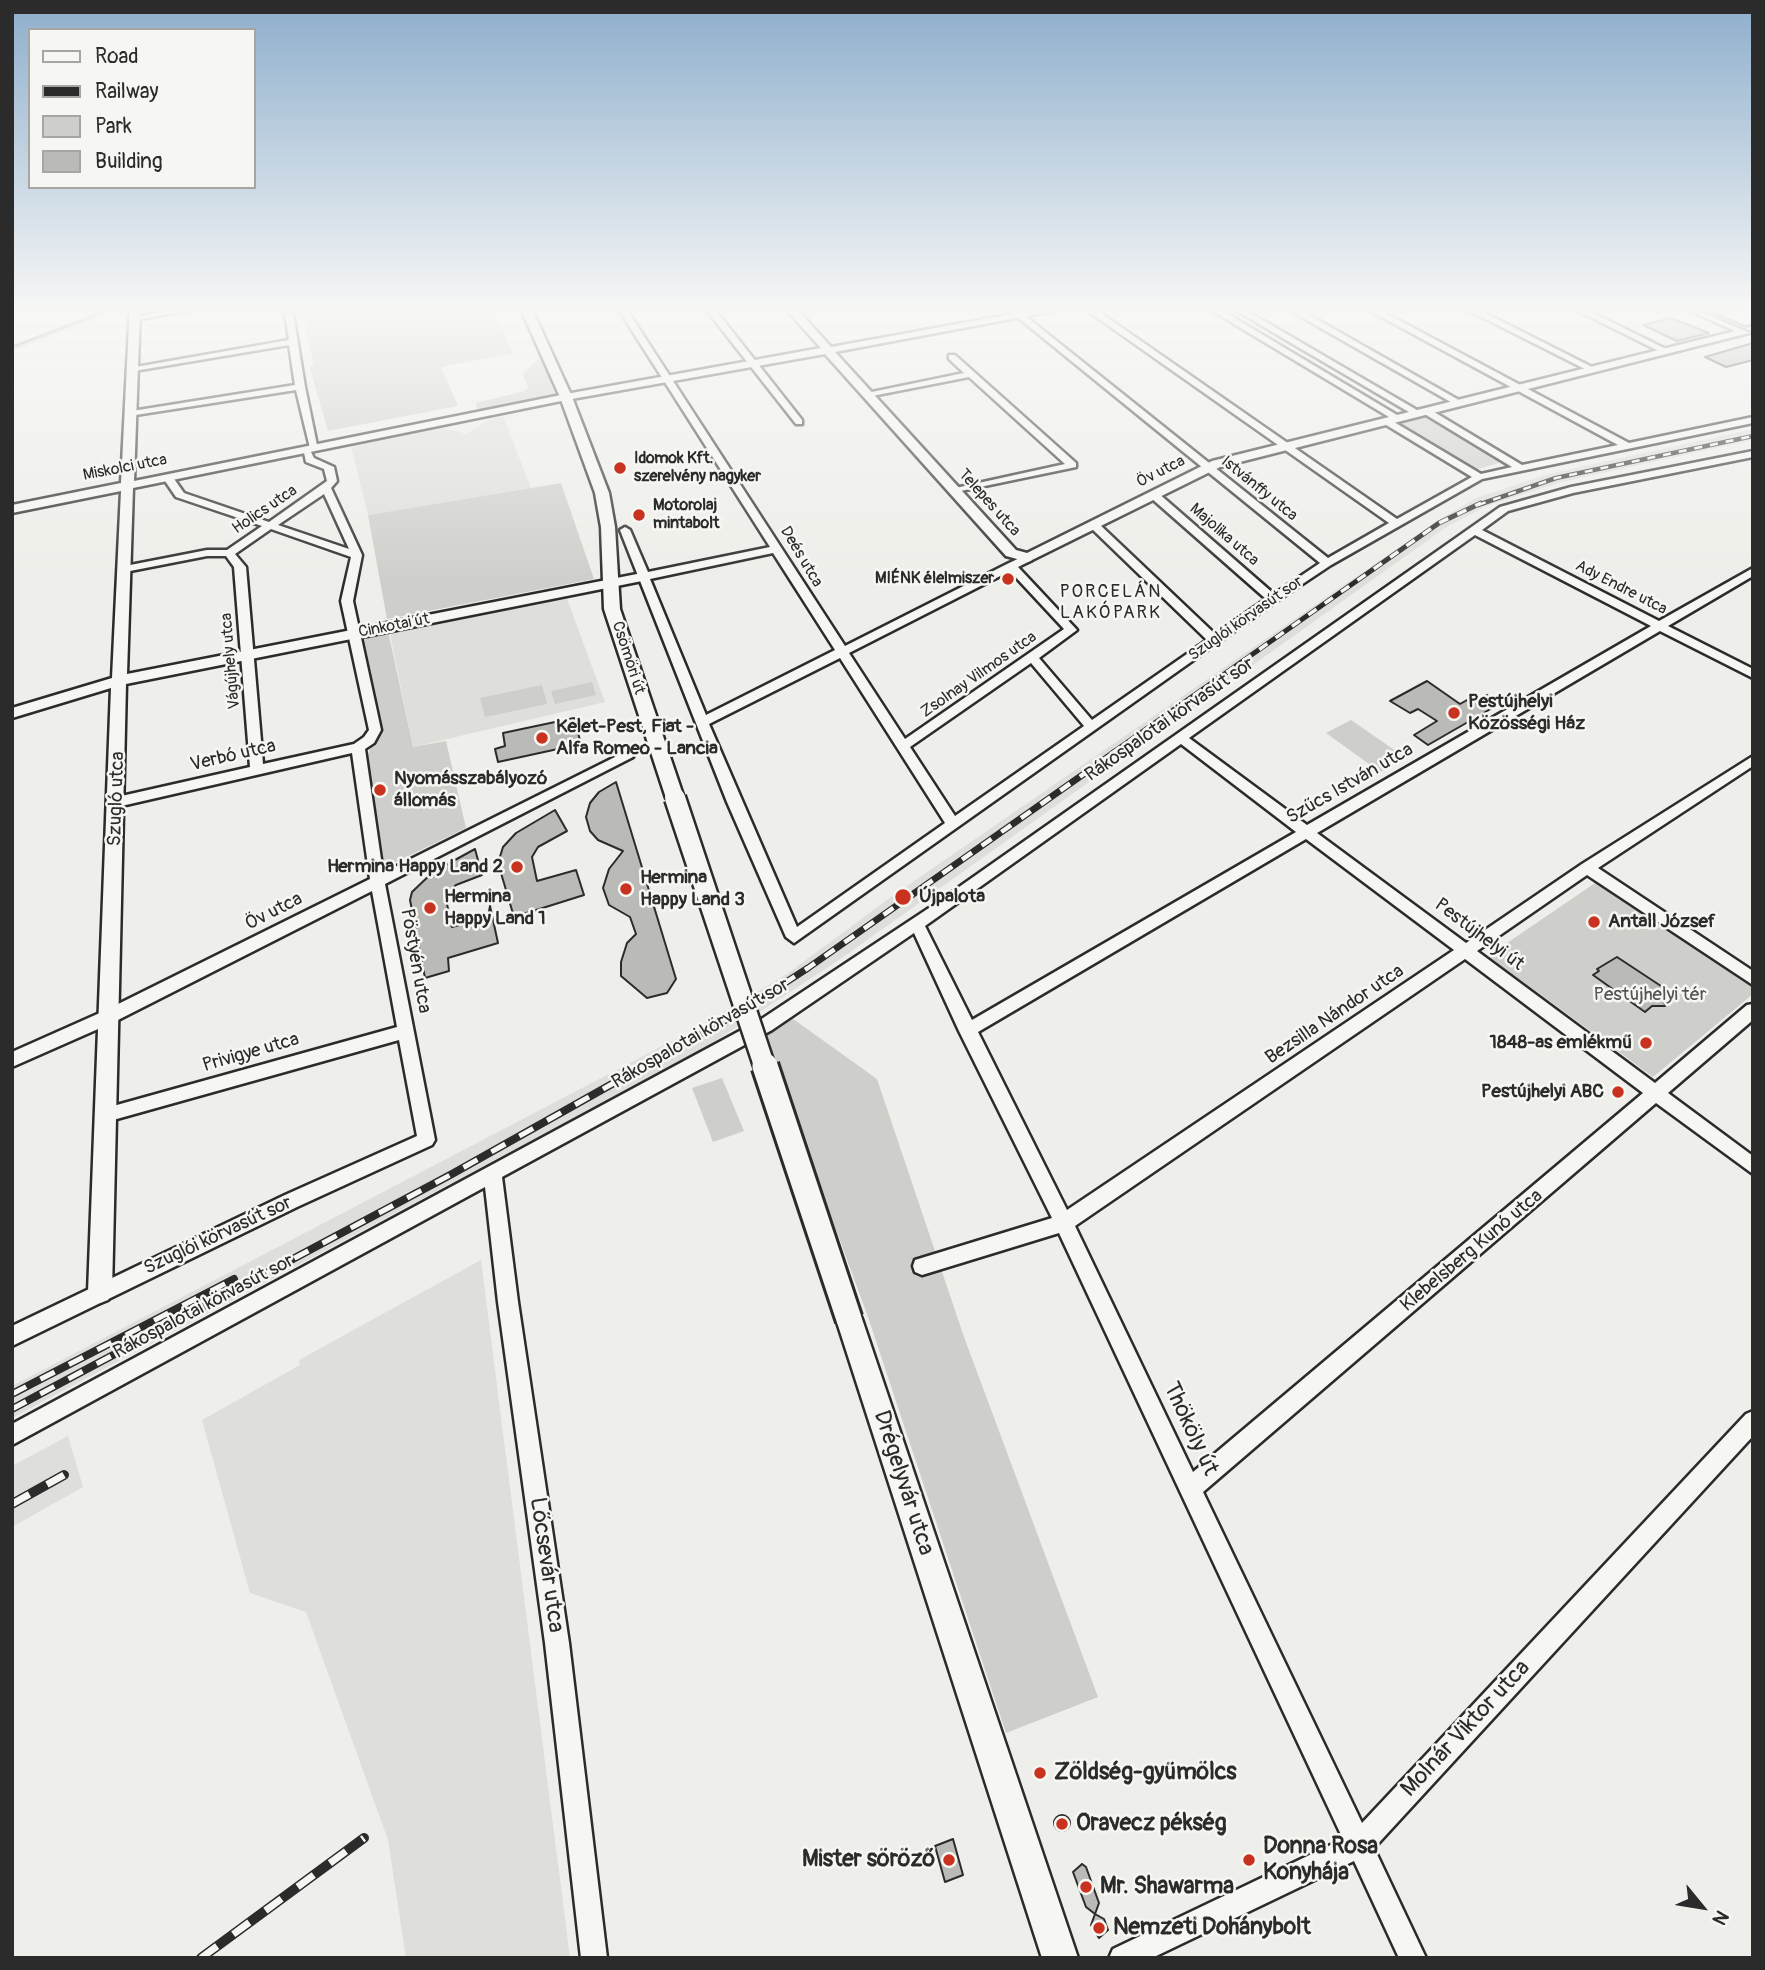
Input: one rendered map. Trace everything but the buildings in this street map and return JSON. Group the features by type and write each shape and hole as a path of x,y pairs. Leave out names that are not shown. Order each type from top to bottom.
{"main road":[{"name":"Csömöri út","path":"567,399 602,493 616,625 745,1008"},
{"name":"Drégelyvár utca","path":"745,1008 1060,1958"}],"street":[{"name":"Szugló utca","path":"100,1292 119,681 133,399"},
{"path":"132,414 226,399"},
{"path":"302,399 310,449"},
{"name":"Miskolci utca","path":"12,509 556,399"},
{"name":"Deés utca","path":"679,399 953,824"},
{"path":"780,399 799,422"},
{"name":"Telepes utca","path":"871,399 1011,553 1028,558"},
{"path":"955,491 1072,465 999,399"},
{"name":"Istvánffy utca","path":"1123,399 1327,563"},
{"path":"1217,399 1396,523"},
{"path":"1358,399 1479,477"},
{"path":"1398,399 1520,468"},
{"path":"1452,399 1459,403"},
{"name":"Öv utca","path":"702,722 1208,468 1475,399"},
{"path":"1540,399 1628,446"},
{"name":"Szuglói körvasút sor","path":"702,722 794,937 1273,599 1327,563 1479,477 1753,420"},
{"name":"Holics utca","path":"125,569 207,553 229,553 326,488 332,481 332,471 324,464 310,460 310,449"},
{"name":"Rákospalotai körvasút sor","path":"12,1434 766,1025 916,923 1509,507 1547,496 1753,454"},
{"path":"167,478 180,495 272,524 356,555"},
{"path":"326,488 356,555 347,601 375,730 369,740 358,747"},
{"name":"Majolika utca","path":"1154,495 1273,599"},
{"path":"1094,525 1215,641"},
{"path":"625,530 702,722"},
{"name":"Ady Endre utca","path":"1474,530 1753,674"},
{"name":"Cinkotai út","path":"12,713 119,681 778,549"},
{"name":"Vágújhely utca","path":"229,553 240,567 257,770"},
{"name":"Zsolnay Vilmos utca","path":"902,747 1070,630 1011,566"},
{"name":"Szűcs István utca","path":"967,1031 1305,832 1662,627 1753,571"},
{"path":"1032,657 1091,727"},
{"name":"Pestújhelyi út","path":"1181,737 1753,1166"},
{"name":"Verbó utca","path":"117,802 358,747"},
{"name":"Pöstyén utca","path":"358,747 379,881 426,1140"},
{"name":"Öv utca","path":"12,1060 108,1017 626,757"},
{"name":"Bezsilla Nándor utca","path":"922,1266 1064,1223 1587,868 1753,760"},
{"path":"1587,868 1753,979"},
{"name":"Thököly út","path":"916,923 1064,1223 1413,1958"},
{"name":"Klebelsberg Kunó utca","path":"1189,1490 1753,1010"},
{"name":"Privigye utca","path":"106,1115 407,1031"},
{"name":"Szuglói körvasút sor","path":"12,1336 100,1292 426,1140"},
{"name":"Lőcsevár utca","path":"493,1174 508,1302 557,1643 594,1958"},
{"name":"Molnár Viktor utca","path":"1122,1958 1359,1844 1753,1421"}],"shaded area":[{"path":"503,416 531,488 368,515 351,446 441,427 466,434 488,420"},
{"path":"1753,429 1753,440 1562,482 1489,505 1448,526 842,958 706,1047 12,1418 12,1386 693,1030 787,974 891,897 1437,521 1476,498 1548,474"},
{"path":"567,599 605,702 413,747 390,634"},
{"path":"481,1260 570,1958 406,1958 388,1840 306,1612 250,1593 202,1420 300,1365 299,1360"},
{"path":"68,1436 83,1487 12,1527 12,1466"}],"green space":[{"path":"319,399 455,399 458,406 328,431"},
{"path":"492,399 543,399 480,413 475,403"},
{"path":"1427,417 1502,462 1475,470 1400,424"},
{"path":"561,483 594,579 387,619 368,515"},
{"path":"388,631 413,747 446,741 466,828 384,868 366,759 373,742 362,637"},
{"path":"592,682 596,695 555,704 551,691"},
{"path":"542,685 547,704 485,717 480,698"},
{"path":"1351,720 1406,758 1380,772 1326,733"},
{"name":"Pestújhelyi tér","path":"1598,881 1753,984 1753,994 1653,1077 1488,956"},
{"path":"789,1016 877,1079 964,1337 1098,1697 1006,1733 868,1317 812,1164 760,1037"},
{"path":"722,1078 744,1131 713,1142 692,1088"}],"railway":[{"path":"1478,505 1556,478 1753,436"},
{"path":"1112,753 1439,523 1481,503"},
{"path":"640,1068 740,1012 808,968 1115,752"},
{"path":"12,1409 452,1174 644,1066"},
{"path":"12,1394 234,1279"},
{"path":"12,1504 64,1475"},
{"path":"201,1958 364,1838"}],"place":[{"name":"Idomok Kft. szerelvény nagyker","path":"620,468"},
{"name":"Motorolaj mintabolt","path":"639,515"},
{"name":"MIÉNK élelmiszer","path":"1008,579"},
{"name":"Pestújhelyi Közösségi Ház","path":"1454,713"},
{"name":"Kelet-Pest, Fiat - Alfa Romeo - Lancia","path":"542,738"},
{"name":"Nyomásszabályozó állomás","path":"380,790"},
{"name":"Hermina Happy Land 2","path":"517,867"},
{"name":"Hermina Happy Land 3","path":"626,889"},
{"name":"Újpalota","path":"903,897"},
{"name":"Hermina Happy Land 1","path":"430,908"},
{"name":"Antall József","path":"1594,922"},
{"name":"1848-as emlékmű","path":"1646,1043"},
{"name":"Pestújhelyi ABC","path":"1618,1092"},
{"name":"Zöldség-gyümölcs","path":"1040,1773"},
{"name":"Oravecz pékség","path":"1062,1824"},
{"name":"Mister söröző","path":"949,1860"},
{"name":"Donna Rosa Konyhája","path":"1249,1860"},
{"name":"Mr. Shawarma","path":"1086,1887"},
{"name":"Nemzeti Dohánybolt","path":"1099,1928"}],"district":[{"name":"PORCELÁN LAKÓPARK","path":"1111,602"}]}
